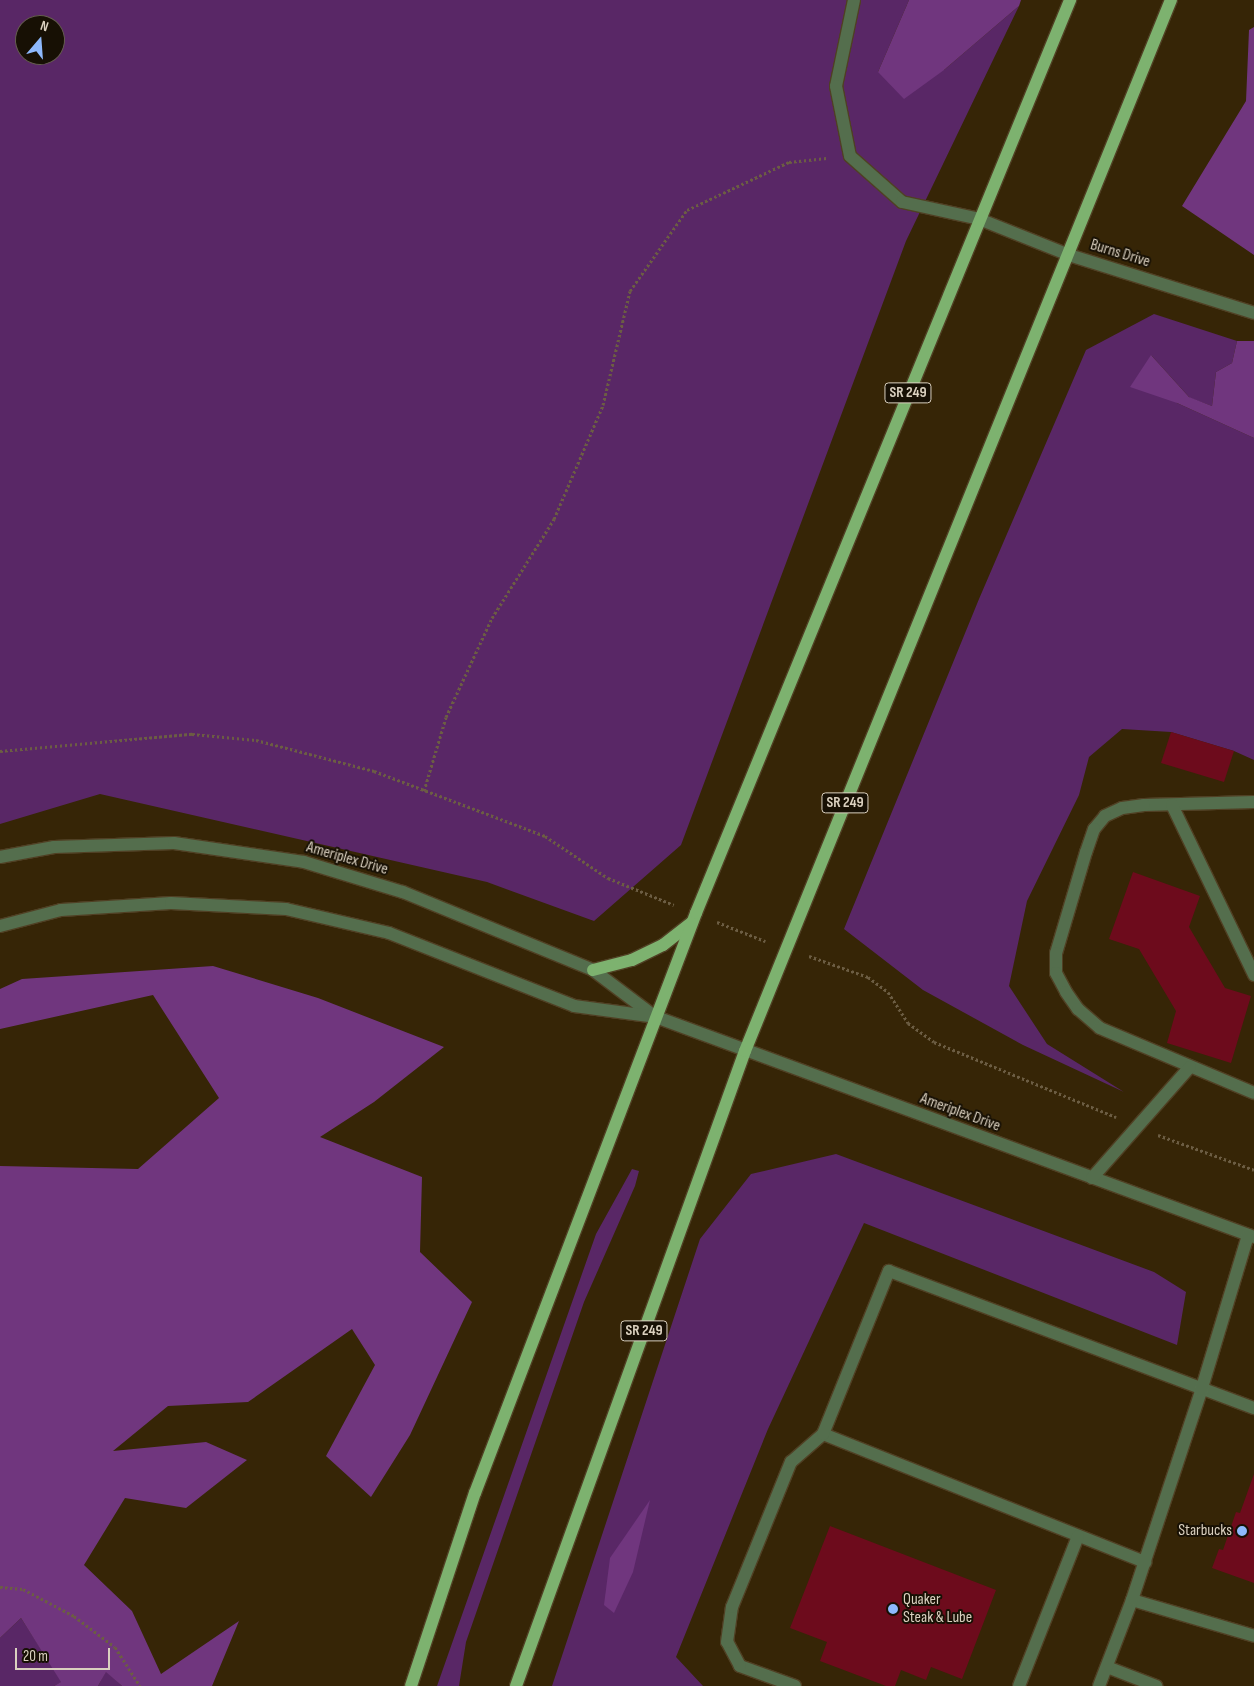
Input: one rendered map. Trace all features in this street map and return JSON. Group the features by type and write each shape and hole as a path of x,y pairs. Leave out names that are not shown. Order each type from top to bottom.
{"main road":[{"name":"SR 249","path":"411,1686 475,1493 694,917 1070,0"},
{"name":"SR 249","path":"516,1686 745,1052 1171,0"},
{"path":"593,970 632,960 664,945 694,917"}],"street":[{"path":"850,156 836,86 854,0"},
{"name":"Burns Drive","path":"850,156 902,202 980,220 1069,255 1254,313"},
{"path":"1254,802 1122,808 1105,816 1094,830 1056,953 1056,973 1078,1009 1100,1028 1254,1094"},
{"path":"1172,805 1254,975"},
{"name":"Ameriplex Drive","path":"0,857 54,847 174,843 304,862 404,892 593,970 656,1017"},
{"name":"Ameriplex Drive","path":"0,926 61,910 170,903 286,910 388,933 574,1006 656,1017 745,1052 1251,1236"},
{"path":"1092,1178 1190,1067"},
{"path":"1099,1686 1132,1600 1251,1236"},
{"path":"795,1686 740,1666 727,1642 732,1607 791,1462 822,1434 889,1271 1201,1391 1254,1408"},
{"path":"822,1434 1144,1562"},
{"path":"1019,1686 1078,1536"},
{"path":"1132,1600 1254,1636"},
{"path":"1107,1667 1156,1686"}],"path":[{"path":"424,791 446,717 492,618 554,519 603,405 630,291 687,210 788,162 850,156"},
{"path":"0,752 192,734 256,740 374,771 545,836 608,878 694,917 868,977 888,992 908,1023 934,1042 1087,1102 1136,1126 1254,1170"},
{"path":"0,1587 23,1589 74,1616 115,1647 140,1686"}],"shaded area":[{"path":"0,0 909,0 878,72 944,70 1019,6 906,241 681,845 594,921 487,882 100,794 0,824"},
{"path":"909,0 1021,0 1019,6 944,70 904,99 878,72"},
{"path":"1254,27 1254,255 1182,206 1246,101 1249,30"},
{"path":"1154,314 1237,341 1232,363 1216,372 1212,406 1190,398 1151,355 1177,403 1254,438 1254,760 1234,751 1171,732 1122,729 1089,757 1079,795 1027,901 1009,986 1047,1044 1124,1092 1023,1045 923,990 844,929 979,599 1086,350"},
{"path":"1237,341 1254,341 1254,438 1177,403 1130,387 1151,355 1189,397 1212,406 1216,372 1232,363"},
{"path":"213,966 318,998 444,1047 374,1102 320,1137 422,1177 420,1252 472,1302 410,1435 371,1497 326,1456 375,1365 352,1329 248,1402 168,1406 113,1451 206,1442 247,1460 186,1508 125,1498 84,1565 132,1611 161,1674 239,1621 212,1686 122,1686 106,1672 98,1686 54,1686 61,1682 21,1618 0,1638 0,1166 138,1169 219,1098 153,995 0,1029 0,989 22,979"},
{"path":"836,1154 1154,1272 1186,1292 1177,1345 864,1223 768,1429 676,1657 703,1686 552,1686 700,1239 751,1174"},
{"path":"632,1169 639,1171 635,1186 584,1302 466,1642 459,1686 437,1686 596,1234"},
{"path":"650,1500 633,1572 614,1613 604,1605 610,1558"},
{"path":"21,1618 62,1682 54,1686 0,1686 0,1638"},
{"path":"106,1671 122,1686 98,1686"}],"building":[{"path":"1171,732 1234,751 1224,782 1161,763"},
{"path":"1133,872 1200,896 1189,927 1225,988 1251,996 1231,1063 1167,1043 1176,1011 1139,949 1109,939"},
{"name":"Starbucks","path":"1254,1474 1254,1583 1212,1568 1219,1549 1223,1550 1236,1512 1240,1513"},
{"name":"Quaker Steak & Lube","path":"830,1526 996,1590 962,1679 931,1667 926,1680 901,1670 895,1686 886,1686 820,1661 827,1642 790,1628"}],"place":[{"name":"Starbucks","path":"1242,1531"},
{"name":"Quaker Steak & Lube","path":"893,1609"}]}
